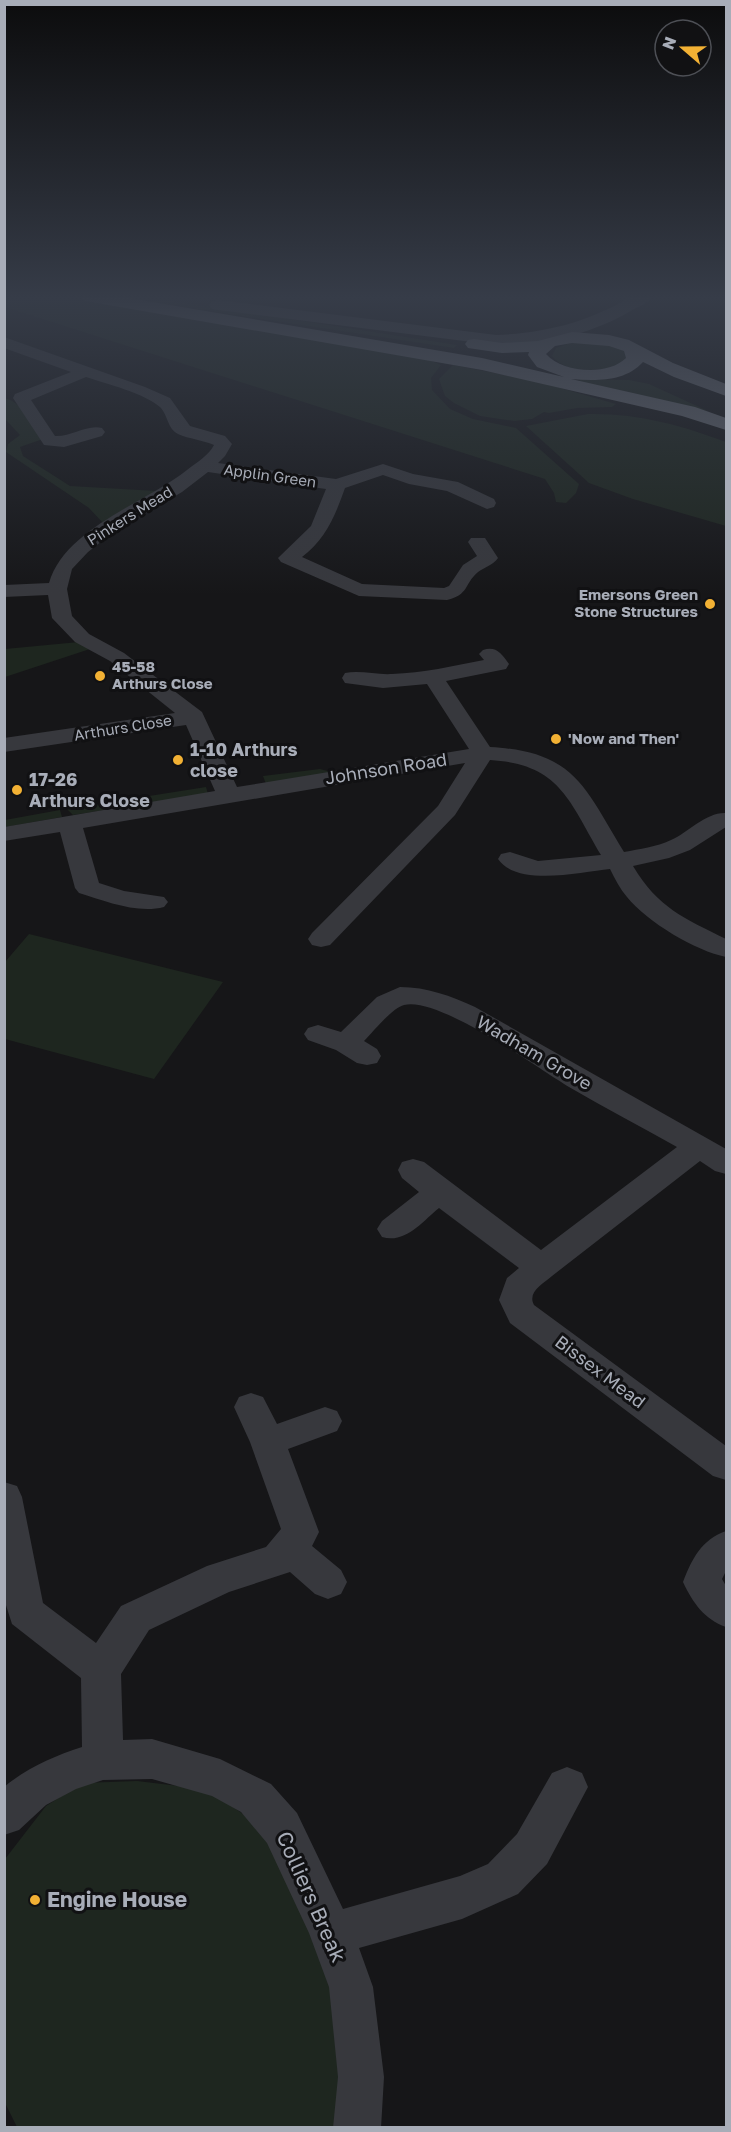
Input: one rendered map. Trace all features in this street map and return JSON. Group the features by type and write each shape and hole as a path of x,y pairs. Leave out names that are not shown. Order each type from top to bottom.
{"highway":[{"path":"621,395 676,408 726,424"},
{"path":"686,395 726,411"}],"street":[{"name":"Pinkers Mead","path":"57,589 63,567 81,548 104,530 144,508 204,466 219,452 223,444 219,440 184,430 177,424 173,412 164,402 150,395"},
{"path":"17,400 50,441 64,442 96,432"},
{"path":"363,459 409,479 452,486 487,503"},
{"name":"Applin Green","path":"204,466 337,485 383,469"},
{"name":"Applin Green","path":"270,566 288,558 310,543 321,529 337,485"},
{"path":"288,558 359,590 455,599 456,590 470,569 491,553"},
{"path":"4,591 57,589 57,600 62,618 82,638 117,657 194,717 229,795"},
{"path":"353,678 370,682 391,682 499,665"},
{"path":"321,939 447,810 483,753 433,677"},
{"name":"Arthurs Close","path":"4,745 54,744 194,717"},
{"name":"Johnson Road","path":"4,834 483,753 511,754 532,759 558,772 572,786 636,892 647,904 673,922 726,949"},
{"path":"510,859 535,869 619,861 660,853 681,845 721,820 726,820"},
{"path":"69,822 88,888 122,898 155,902"},
{"name":"Wadham Grove","path":"318,1034 356,1050 389,1002 399,996 414,995 430,998 489,1024 568,1074 726,1163"},
{"name":"Bissex Mead","path":"699,1146 541,1267 518,1287 515,1300 522,1314 726,1465"},
{"path":"413,1170 439,1192 541,1267"},
{"path":"393,1229 439,1192"},
{"path":"103,1760 101,1670 135,1618 220,1578 278,1560 301,1532 268,1442 251,1407"},
{"path":"268,1442 325,1421"},
{"path":"4,1497 26,1612 101,1670"},
{"path":"726,1547 709,1564 702,1582 716,1602 726,1610"},
{"path":"288,1548 328,1582"},
{"name":"Colliers Break","path":"4,1815 31,1791 66,1772 103,1760 152,1759 220,1779 256,1798 282,1828 331,1934 351,1987 361,2077 357,2127"},
{"path":"331,1934 462,1897 503,1879 532,1849 567,1787"}],"shaded area":[{"path":"283,395 437,395 450,409 473,419 516,428 579,484 576,493 566,503 556,502 554,493 545,479"},
{"path":"586,395 616,404 612,407 544,412 532,419 514,421 480,416 445,396"},
{"path":"639,395 674,395 708,411"},
{"path":"4,398 11,400 22,409 43,439 20,447 23,456 70,486 157,491 103,523 89,508 6,452 8,444 20,435 5,419"},
{"path":"588,414 658,421 726,442 726,526 633,499 589,483 526,426"},
{"path":"79,642 90,649 5,677 5,649"},
{"path":"320,769 335,773 266,784 263,776"},
{"path":"206,787 208,794 73,815 67,809"},
{"path":"60,810 62,817 5,827 5,820"},
{"path":"29,934 223,982 154,1079 5,1039 5,962"},
{"path":"137,1781 187,1787 220,1798 256,1823 280,1858 323,1953 341,2036 340,2127 17,2127 5,2103 5,1859 46,1806 82,1783"}],"place":[{"name":"Emersons Green Stone Structures","path":"710,604"},
{"name":"45-58 Arthurs Close","path":"100,676"},
{"name":"'Now and Then'","path":"556,739"},
{"name":"1-10 Arthurs close","path":"178,760"},
{"name":"17-26 Arthurs Close","path":"17,790"},
{"name":"Engine House","path":"35,1900"}]}
